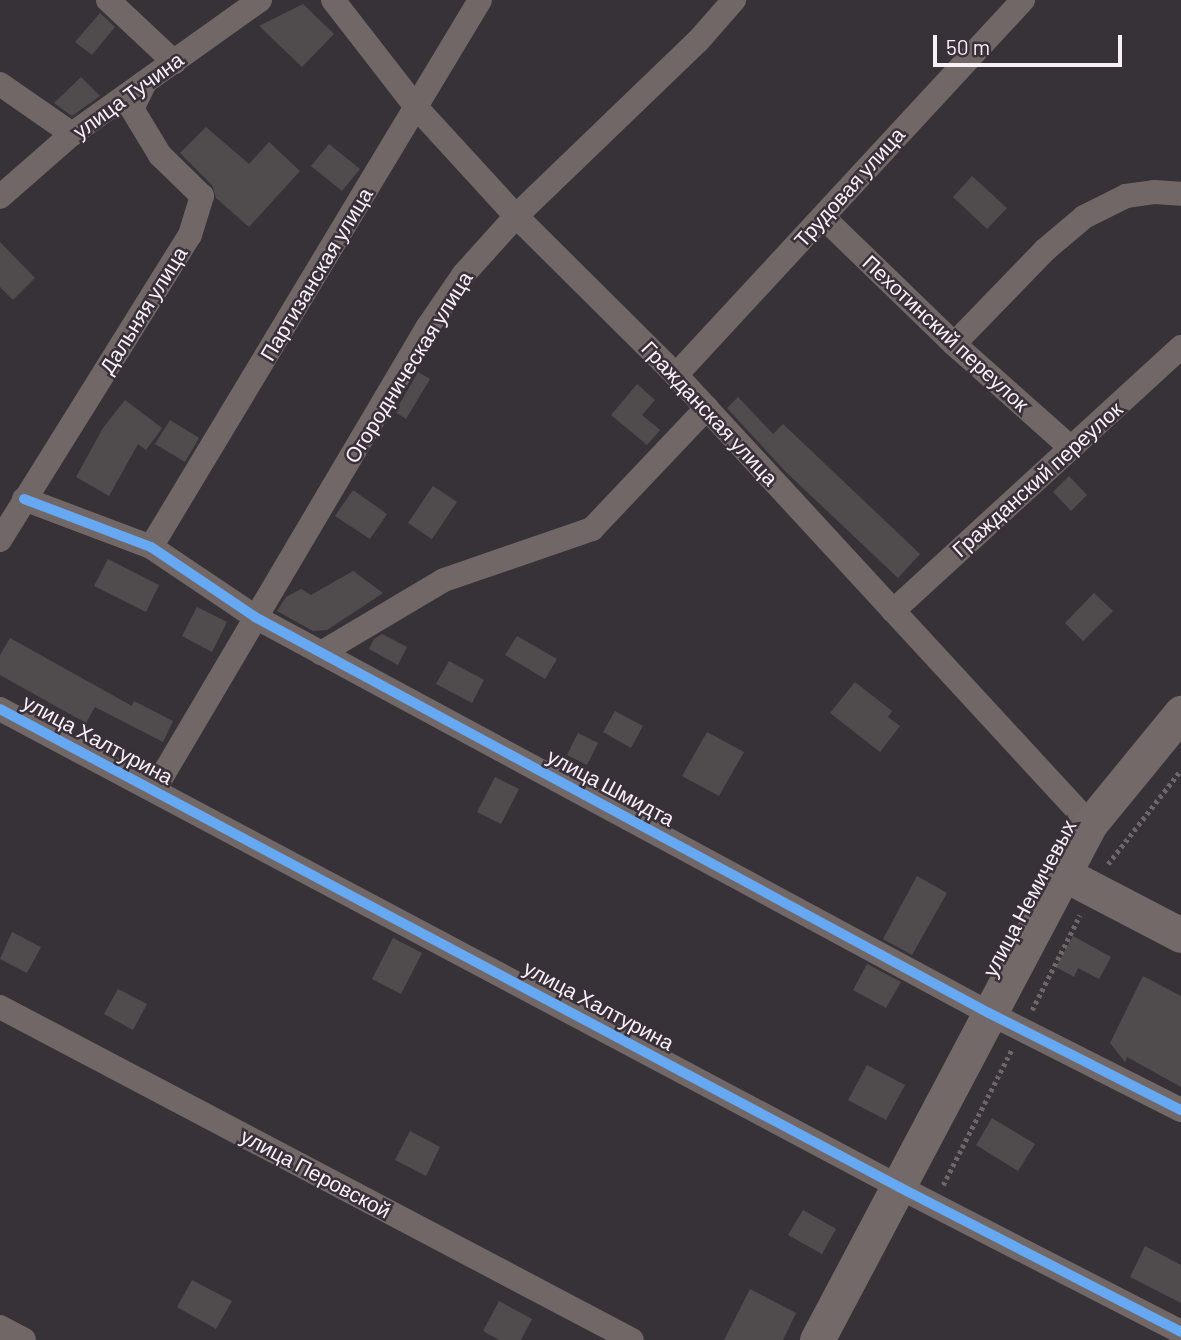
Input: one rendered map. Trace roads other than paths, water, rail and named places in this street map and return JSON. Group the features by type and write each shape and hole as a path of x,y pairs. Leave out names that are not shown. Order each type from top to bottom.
{"street":[{"path":"108,0 174,62"},
{"name":"улица Тучина","path":"0,197 72,134 260,0"},
{"name":"Гражданская улица","path":"333,0 416,107 516,216 676,374 1090,824"},
{"name":"Партизанская улица","path":"151,547 480,0"},
{"name":"Огородническая улица","path":"154,790 427,328 464,274 516,216 698,41 734,0"},
{"name":"Трудовая улица","path":"676,374 1023,0"},
{"name":"Дальняя улица","path":"0,540 190,234 202,196 160,155 132,109 145,82"},
{"path":"0,84 72,134"},
{"path":"954,344 1045,250 1084,217 1126,196 1154,192 1181,194"},
{"name":"Пехотинский переулок","path":"823,217 954,344 1070,447"},
{"name":"Гражданский переулок","path":"892,611 1181,347"},
{"path":"321,653 444,580 592,529 707,408"},
{"name":"улица Шмидта","path":"24,499 151,547 255,617 989,1013 1181,1110"},
{"name":"улица Халтурина","path":"0,709 899,1187 1181,1332"},
{"name":"улица Немичевых","path":"817,1340 1090,824 1181,713"},
{"path":"1062,873 1181,935"},
{"name":"улица Перовской","path":"0,1007 632,1340"},
{"path":"0,1327 24,1340"}]}
